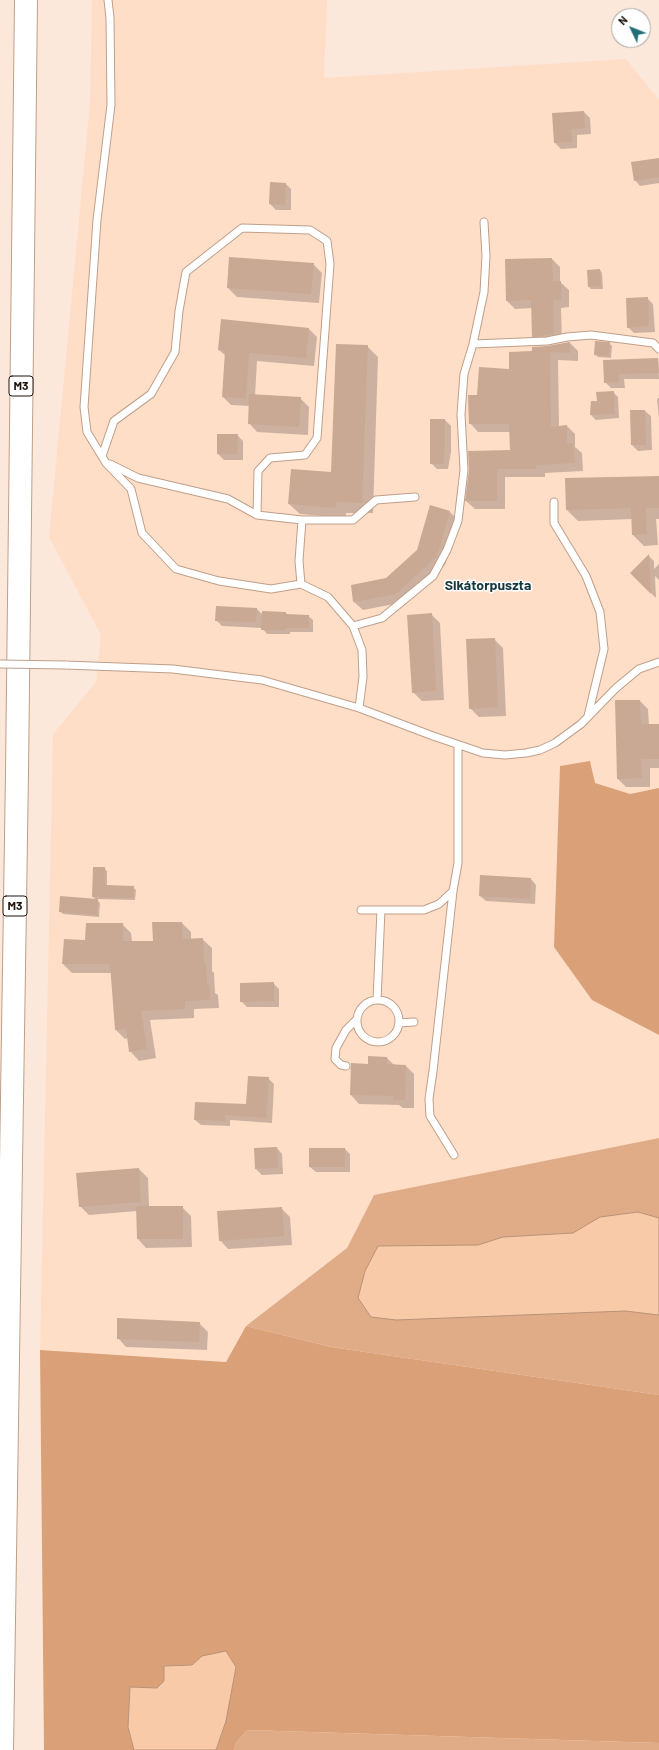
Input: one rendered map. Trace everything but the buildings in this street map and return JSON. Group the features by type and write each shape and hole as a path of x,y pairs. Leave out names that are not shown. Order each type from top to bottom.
{"highway":[{"name":"M3","path":"2,1750 26,0"},
{"path":"3,1694 7,1750"}],"lane":[{"path":"108,0 110,18 111,105 97,220 84,407 87,432 106,463 131,489 142,533 176,569 219,581 271,589 301,584 328,596 353,626 362,650 363,677 359,708"},
{"path":"353,626 382,618 433,576 447,550 458,521 464,470 461,414 464,374 474,344 484,292 486,256 484,222"},
{"path":"102,456 114,421 151,394 175,352 179,311 186,272 242,228 310,230 327,241 330,264 317,438 305,454 270,458 258,471 257,515"},
{"path":"474,344 547,341 567,337 591,335 653,344 659,349"},
{"path":"106,463 138,478 228,498 257,515 302,520 353,520 376,500 415,497"},
{"path":"554,502 554,523 586,576 600,612 604,649 588,716"},
{"path":"301,584 299,561 302,520"},
{"path":"0,664 173,669 239,677 287,686 359,708 483,753 504,755 540,750 555,743 569,733 616,688 639,669 659,662"},
{"path":"454,1155 430,1116 429,1099 453,891 458,864 458,745"},
{"path":"361,910 424,910 439,904 453,891"},
{"path":"377,1000 381,910"},
{"path":"346,1066 340,1065 335,1060 336,1048 346,1030 356,1020 360,1008 370,1001 382,999 393,1005 399,1016 399,1028 392,1038 380,1043 368,1040 359,1032 356,1020"},
{"path":"399,1023 414,1022"}],"shaded area":[{"path":"92,0 327,0 324,78 626,59 659,100 659,1138 374,1195 347,1248 246,1326 226,1362 40,1350 53,734 96,682 101,635 49,537 90,102"},
{"path":"590,761 595,783 630,794 659,788 659,1035 592,1000 554,947 560,766"},
{"path":"659,1138 659,1395 331,1347 246,1326 347,1248 374,1195"},
{"path":"638,1212 659,1218 659,1315 625,1311 396,1320 371,1317 358,1298 365,1271 378,1246 478,1245 503,1237 573,1233 600,1217"},
{"path":"246,1326 331,1347 659,1395 659,1743 247,1730 236,1743 234,1750 44,1750 40,1350 226,1362"},
{"path":"226,1651 236,1667 226,1721 216,1750 134,1750 128,1727 130,1687 157,1688 164,1681 164,1666 192,1665 202,1656"},
{"path":"247,1730 659,1743 659,1750 234,1750 236,1743"}],"district":[{"name":"Sikátorpuszta","path":"488,585"}]}
